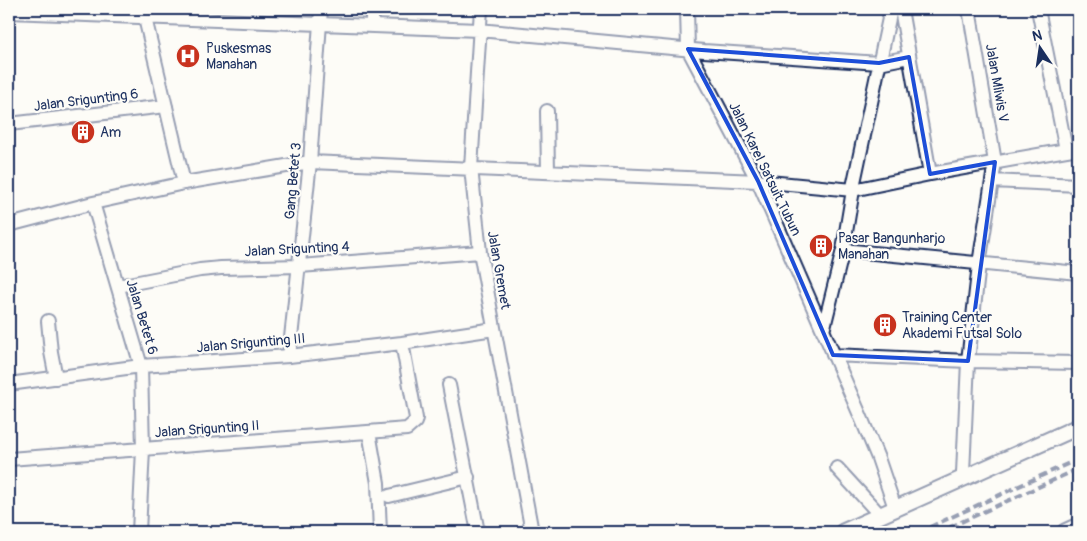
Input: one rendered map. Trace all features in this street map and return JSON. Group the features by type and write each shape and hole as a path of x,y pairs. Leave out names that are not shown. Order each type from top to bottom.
{"main road":[{"path":"843,532 1078,427"},
{"path":"1065,532 1078,526"}],"street":[{"name":"Gang Betet 3","path":"289,356 310,162 321,9"},
{"path":"372,9 372,26"},
{"name":"Jalan Gremet","path":"481,9 471,168 480,252 532,532"},
{"name":"Jalan Karel Satsuit Tubun","path":"687,9 688,49 758,181 878,458 895,508"},
{"path":"823,330 843,250 853,189 891,9"},
{"path":"901,9 930,174"},
{"name":"Jalan Mliwis V","path":"963,473 968,361 979,264 995,162 969,9"},
{"path":"9,225 93,203 184,183 310,162 758,181 853,189 1072,149 1038,9"},
{"path":"9,12 145,14 479,30 688,49 879,62 909,57"},
{"path":"145,14 184,183"},
{"name":"Jalan Srigunting 6","path":"9,124 166,106"},
{"path":"547,111 548,172"},
{"path":"992,181 1078,185"},
{"name":"Jalan Betet 6","path":"93,203 142,366 144,449 139,532"},
{"path":"843,250 1078,274"},
{"name":"Jalan Srigunting 4","path":"118,286 200,270 300,266 480,252"},
{"path":"48,322 56,378"},
{"name":"Jalan Srigunting III","path":"9,384 142,366 289,356 402,343 494,329"},
{"name":"Jalan Srigunting II","path":"9,459 407,429 412,426 416,418 402,343"},
{"path":"833,355 968,361 1078,363"},
{"path":"449,385 478,532"},
{"path":"369,432 378,483 380,532"},
{"path":"837,468 880,515"},
{"path":"389,496 468,477"}],"highlighted area":[{"path":"688,49 879,63 909,57 930,174 995,162 968,361 833,355 758,181"}],"railway":[{"path":"919,532 1078,459"},
{"path":"939,532 1078,469"}],"place":[{"name":"Puskesmas Manahan","path":"188,56"},
{"name":"Am","path":"83,132"},
{"name":"Pasar Bangunharjo Manahan","path":"821,246"},
{"name":"Training Center Akademi Futsal Solo","path":"885,325"}]}
